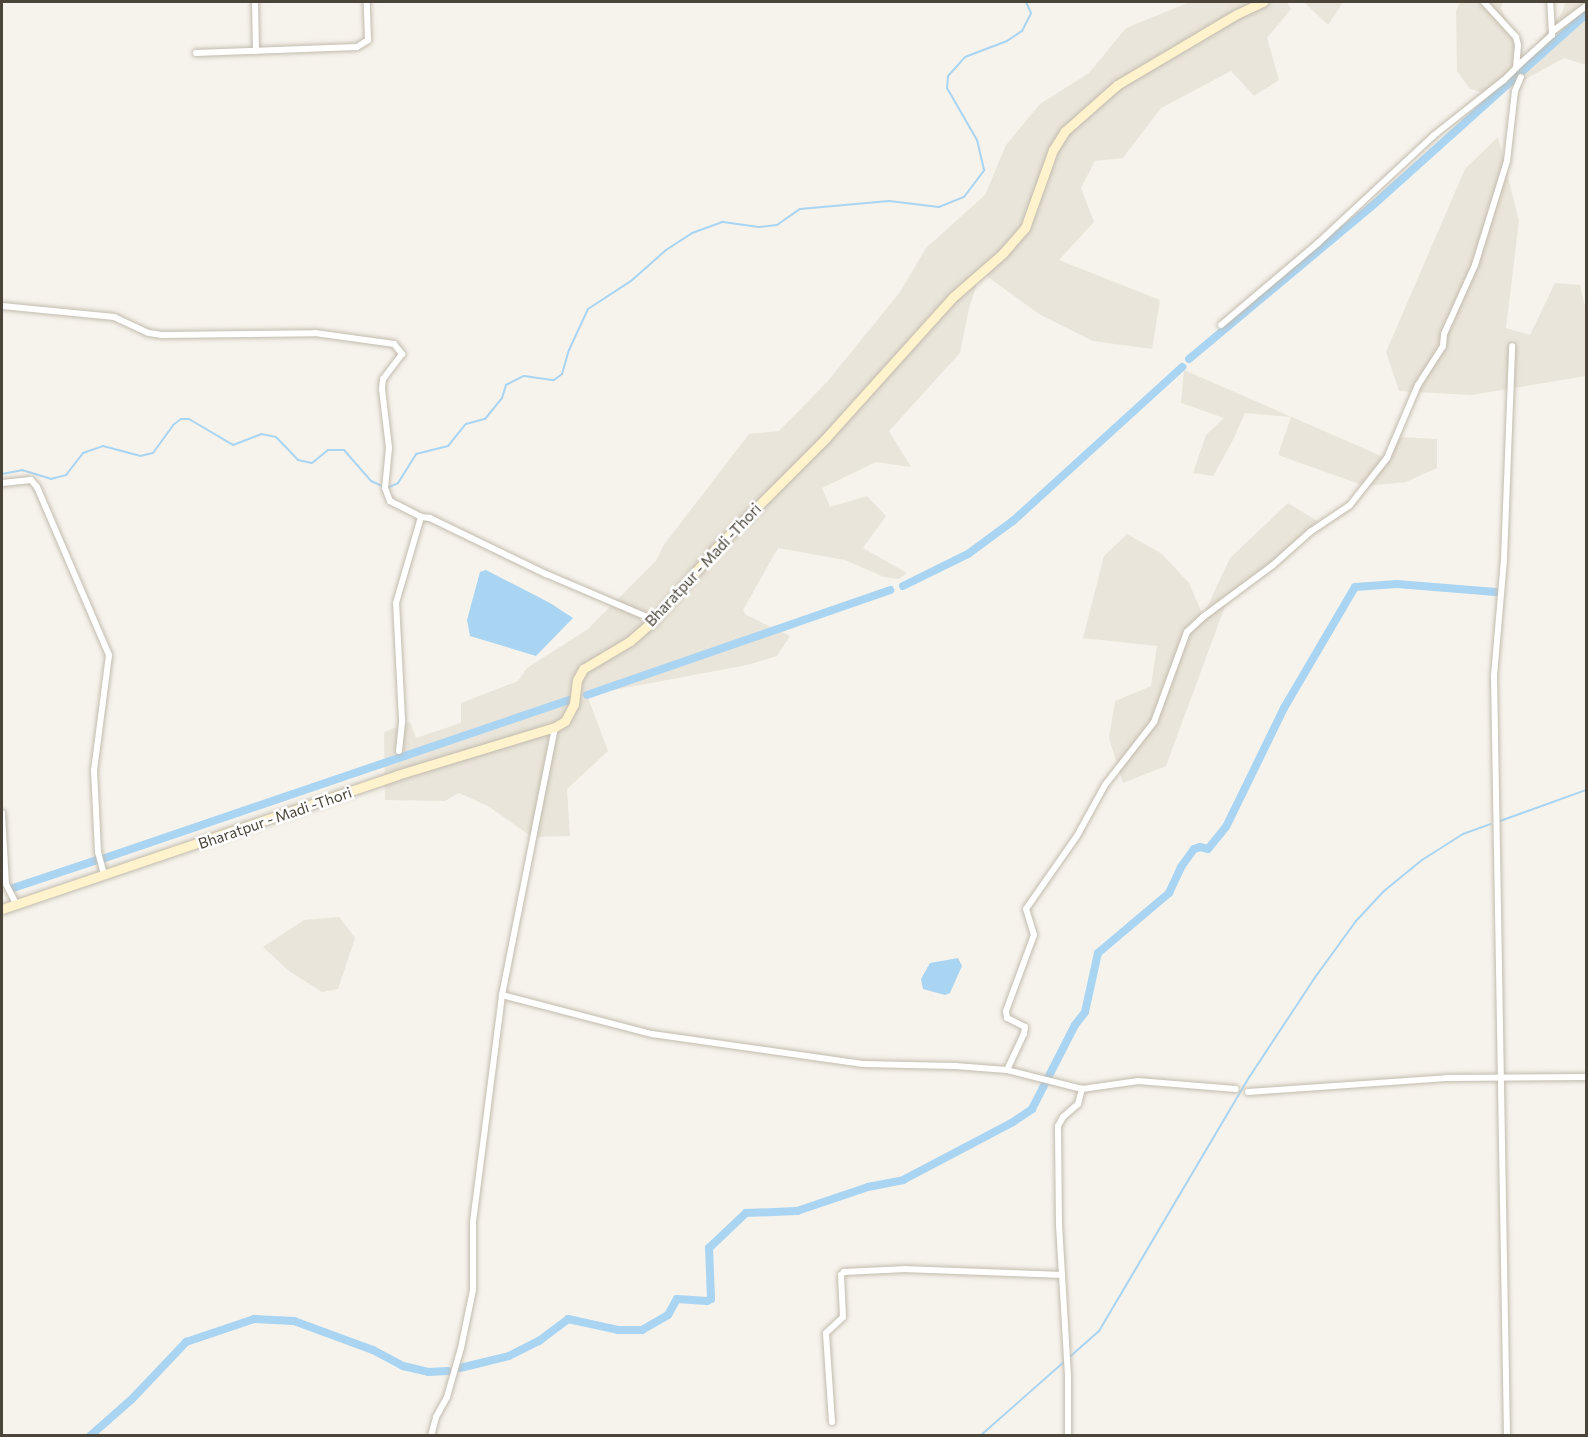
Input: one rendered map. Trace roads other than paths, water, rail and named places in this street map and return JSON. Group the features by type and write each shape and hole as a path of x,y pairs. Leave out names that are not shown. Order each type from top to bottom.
{"main road":[{"name":"Bharatpur - Madi -Thori","path":"2,909 397,775 565,722 571,713 577,680 583,669 630,640 654,620 715,549 825,439 953,297 1003,253 1025,228 1053,150 1065,131 1117,86 1237,14 1263,2"}],"street":[{"path":"255,2 255,51"},
{"path":"196,53 364,44 369,34 368,2"},
{"path":"1484,2 1516,37 1518,45 1516,68 1554,31 1587,6"},
{"path":"1550,2 1554,31"},
{"path":"1221,326 1310,250 1433,136 1504,80 1522,62"},
{"path":"1007,1070 1025,1027 1007,1018 1006,1011 1034,935 1026,909 1077,836 1105,785 1154,722 1187,632 1203,617 1273,565 1310,531 1350,505 1387,458 1418,385 1443,346 1444,334 1475,265 1507,161 1515,91 1521,77"},
{"path":"2,306 114,317 149,333 162,335 315,333 394,344 402,354 383,379 382,389 389,448 385,489 390,501 421,518 430,518 546,574 654,620"},
{"path":"1507,1436 1494,676 1504,559 1512,346"},
{"path":"2,483 31,480 37,487 109,655 94,770 98,852 104,875"},
{"path":"399,751 402,720 396,603 421,518"},
{"path":"431,1436 453,1378 473,1290 473,1222 502,995 555,727"},
{"path":"2,813 6,884 16,904"},
{"path":"502,995 652,1034 863,1064 955,1066 1007,1070 1082,1089 1138,1081 1236,1089"},
{"path":"1248,1092 1447,1078 1587,1077"},
{"path":"1068,1436 1068,1376 1061,1275 1058,1126 1063,1117 1078,1104 1082,1089"},
{"path":"832,1422 826,1333 843,1317 841,1275 844,1272 906,1269 1061,1275"}],"water":[{"path":"486,570 550,603 573,618 536,656 470,636 467,620 480,572"},
{"path":"958,958 962,966 950,993 945,995 923,989 921,979 930,963"}],"waterway":[{"path":"2,474 22,470 51,479 66,475 83,453 103,446 140,456 153,453 173,425 181,419 189,419 233,445 261,434 276,437 298,460 312,463 328,450 344,450 371,481 387,488 398,483 416,454 448,446 466,424 485,419 502,398 506,385 524,376 554,380 562,374 569,350 588,309 631,281 666,250 692,233 723,222 759,227 777,225 800,209 889,201 939,207 964,197 984,170 977,140 947,88 948,76 965,57 1007,41 1022,31 1031,13 1026,2"},
{"path":"1189,359 1371,207 1586,14"},
{"path":"903,586 968,554 1013,521 1182,367"},
{"path":"460,1368 509,1356 539,1341 568,1319 618,1330 642,1330 668,1315 677,1299 707,1301 711,1299 709,1248 746,1213 797,1211 868,1187 903,1180 1013,1122 1032,1109 1075,1025 1085,1012 1098,953 1169,893 1181,867 1194,849 1200,847 1208,849 1226,827 1284,708 1355,587 1397,584 1496,592"},
{"path":"587,695 890,590"},
{"path":"105,858 570,700"},
{"path":"1500,821 1586,790"},
{"path":"980,1436 1099,1331 1250,1076 1316,976 1356,921 1384,891 1422,860 1463,834 1490,824"},
{"path":"13,888 97,860"},
{"path":"90,1436 132,1399 186,1342 254,1319 294,1321 373,1350 403,1366 428,1372 448,1371"}]}
